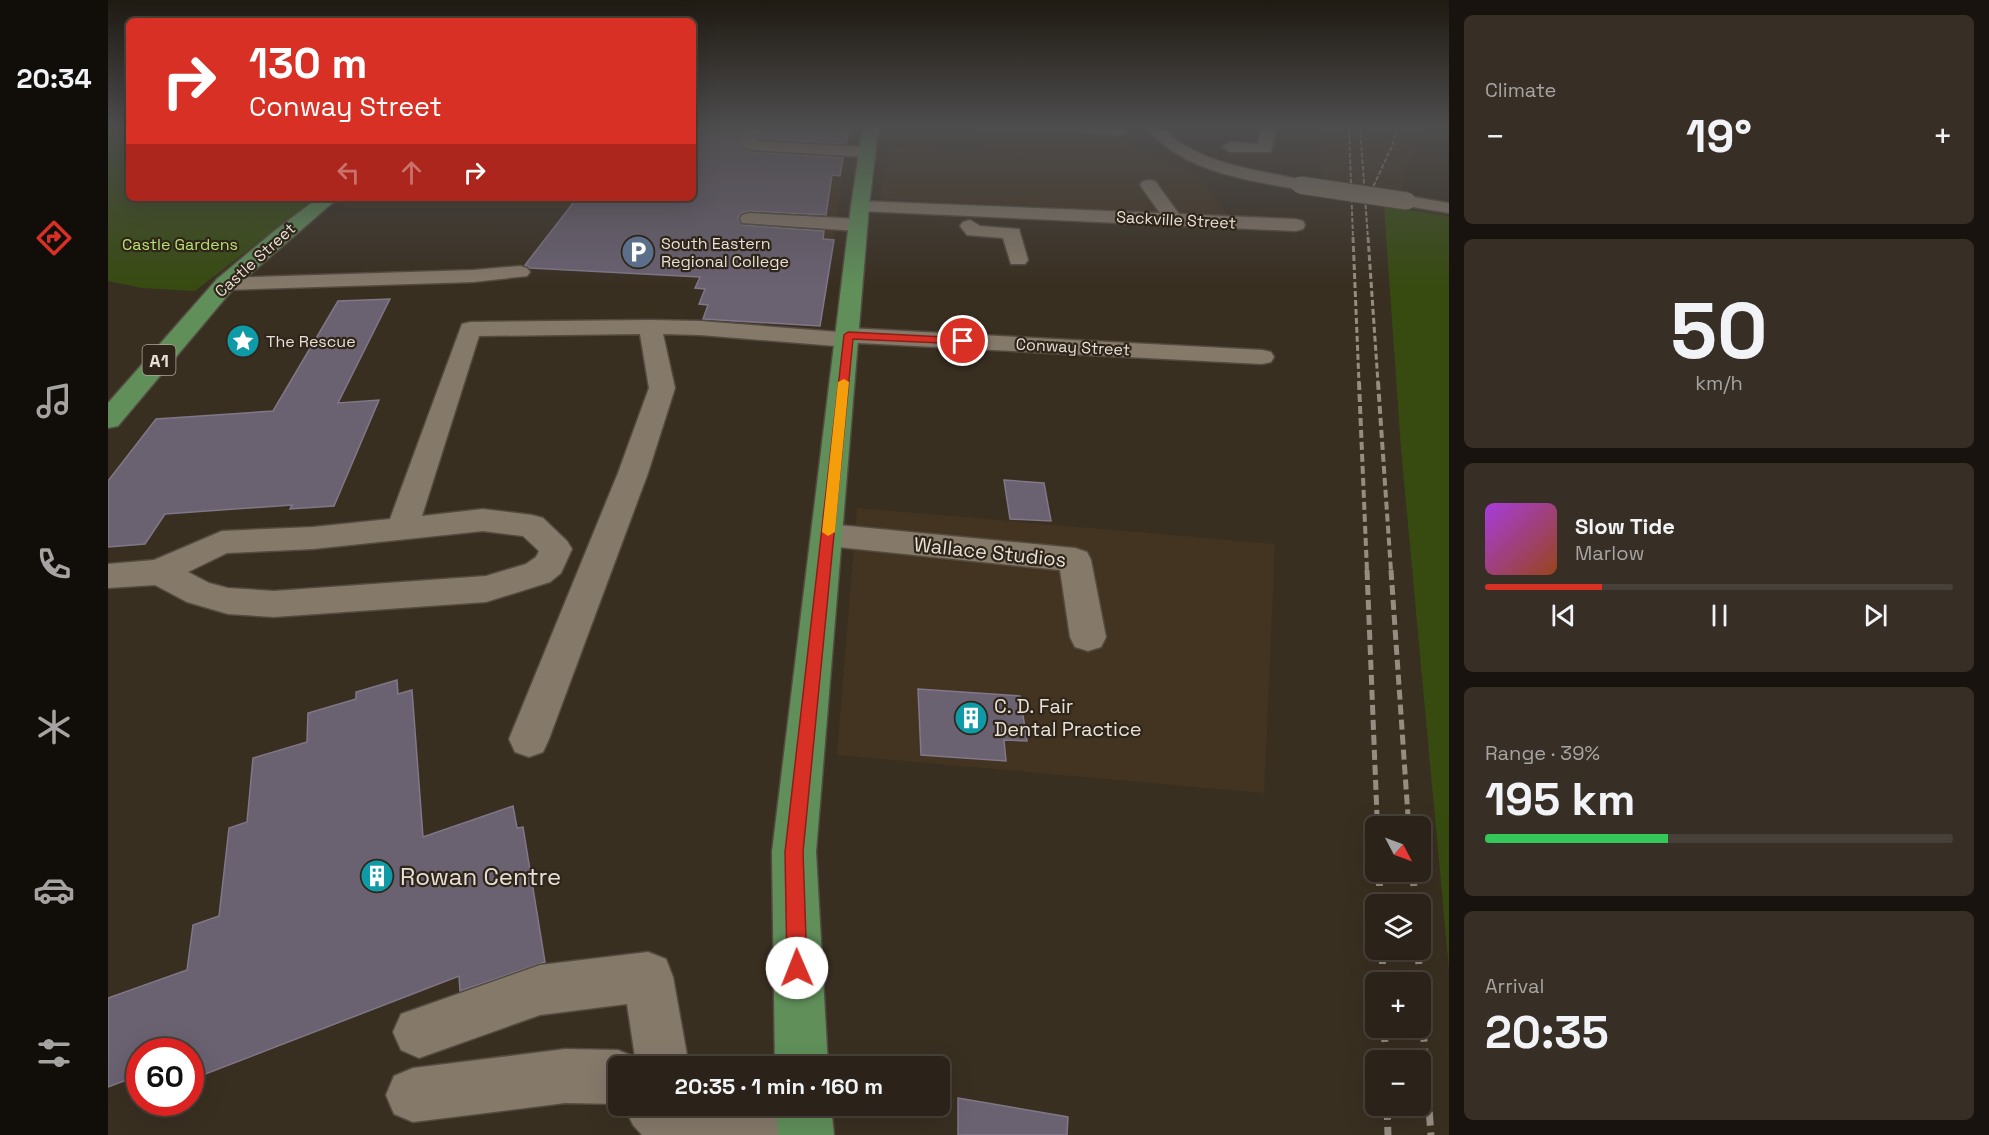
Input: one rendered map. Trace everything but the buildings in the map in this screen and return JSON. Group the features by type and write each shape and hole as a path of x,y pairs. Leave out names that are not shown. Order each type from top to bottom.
{"main road":[{"path":"801,1056 794,852 828,535 842,331 852,231 862,180"},
{"name":"Castle Street","path":"218,292 280,236 325,201"},
{"name":"A1","path":"108,420 218,292"},
{"path":"805,1116 806,1135"}],"street":[{"path":"1272,180 1449,208"},
{"path":"1149,185 1174,220"},
{"path":"967,210 969,225 974,231 1012,233 1018,260"},
{"name":"Sackville Street","path":"749,219 852,231 967,210 1296,225"},
{"path":"218,292 520,272"},
{"path":"529,739 633,473 662,388 650,327"},
{"name":"Conway Street","path":"402,529 470,329 650,327 842,331 1262,357"},
{"path":"108,576 159,572 222,542 313,538 483,520 532,526 556,549 549,565 538,573 486,589 274,604 228,601 199,593 159,572"},
{"name":"Wallace Studios","path":"828,535 1075,560 1088,637"},
{"path":"549,565 589,583"},
{"path":"419,1032 540,990 648,978 661,1056"},
{"path":"413,1095 565,1076 608,1077"},
{"path":"667,1119 782,1135"}],"shaded area":[{"path":"696,180 842,180 834,240 746,235 703,215 569,208 342,208 350,201 696,201"},
{"path":"884,180 1202,180 1227,215 881,199"},
{"path":"1322,180 1405,180 1401,196 1322,183"},
{"path":"857,508 1275,544 1264,793 837,755"}],"green space":[{"name":"Castle Gardens","path":"108,180 126,180 126,201 311,201 195,291 142,288 108,281"},
{"path":"1384,206 1449,216 1449,970 1401,448"}],"railway":[{"path":"1351,180 1353,239"},
{"path":"1364,180 1368,239"},
{"path":"1368,198 1376,180"},
{"path":"1353,237 1359,383"},
{"path":"1368,237 1378,383"},
{"path":"1359,382 1367,571"},
{"path":"1378,382 1391,571"},
{"path":"1367,570 1377,816"},
{"path":"1391,570 1408,816"},
{"path":"1379,882 1380,894"},
{"path":"1414,882 1414,894"},
{"path":"1382,960 1383,972"},
{"path":"1419,960 1419,972"},
{"path":"1385,1038 1385,1050"},
{"path":"1424,1038 1431,1135"},
{"path":"1387,1116 1388,1135"}],"slow traffic":[{"path":"828,532 844,382"}],"place":[{"name":"South Eastern Regional College","path":"638,252"},
{"name":"The Rescue","path":"243,341"},
{"name":"C. D. Fair Dental Practice","path":"971,718"},
{"name":"Rowan Centre","path":"377,876"}],"route":[{"path":"797,968 794,852 848,335 963,341"}]}
